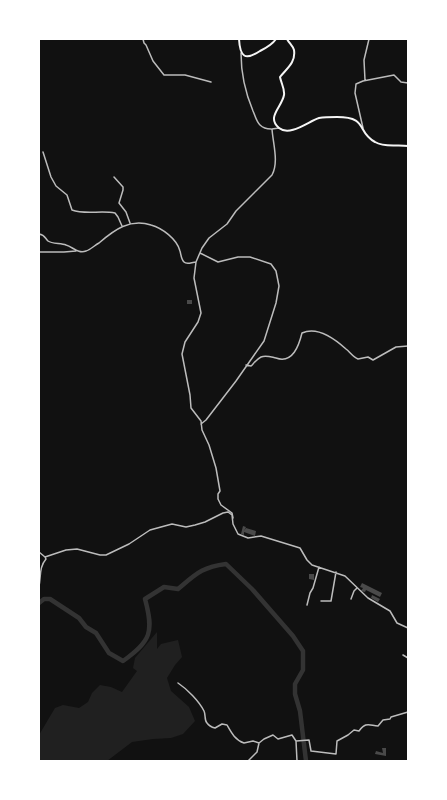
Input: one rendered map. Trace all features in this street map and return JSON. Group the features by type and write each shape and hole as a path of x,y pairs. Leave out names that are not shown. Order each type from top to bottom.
{"main road":[{"path":"239,39 242,53 246,57 253,56 270,45 276,39"},
{"path":"287,39 294,52 290,66 280,78 284,95 274,117 279,128 290,131 320,118 337,117 356,120 369,138 378,144 386,146 408,146"}],"street":[{"path":"143,39 154,61 164,75 185,75 211,82"},
{"path":"365,80 363,68 369,39"},
{"path":"242,53 241,62 245,89 254,114 261,126 272,130 279,128"},
{"path":"363,128 355,89 356,84 365,80 394,75 401,82 408,83"},
{"path":"272,130 275,161 274,171 236,211 224,227 205,242 196,262 194,278 201,313 198,322 185,342 182,354 191,408 202,424 202,430 209,445 216,468 220,491 218,494 218,499 221,504 232,513 232,522 236,532 240,535 251,538 261,536 300,548 310,562 319,567 345,576 368,598 388,610 393,615 397,623 408,628"},
{"path":"43,152 51,177 56,186 67,195 72,210 81,212 115,213 118,216 122,226"},
{"path":"114,177 123,186 119,203 130,223"},
{"path":"39,252 86,251 111,232 122,226 130,223 146,223 158,228 170,237 178,246 184,262 188,264 196,262"},
{"path":"39,234 44,236 50,242 68,245 76,251"},
{"path":"200,252 218,262 236,258 252,257 271,264 276,271 279,286 274,311 265,340 236,381 202,424"},
{"path":"246,365 251,366 264,356 282,359 292,355 298,348 302,333 312,331 330,337 338,342 358,360 369,357 373,360 396,347 408,346"},
{"path":"45,557 66,550 77,549 100,555 106,555 129,544 150,530 172,524 186,527 195,525 226,512 230,513 233,518"},
{"path":"39,552 43,557 45,557"},
{"path":"39,586 40,572 43,562 46,559 45,557"},
{"path":"307,605 310,593 316,582 319,567"},
{"path":"321,601 331,601 336,572"},
{"path":"351,599 357,588"},
{"path":"403,656 408,658"},
{"path":"178,683 189,692 202,708 205,713 206,722 210,727 215,728 220,724 224,724 228,726 229,731 238,741 244,743 253,741 258,743 274,735 278,738 293,735 296,741 297,761"},
{"path":"296,741 308,740 310,751 336,754 337,741 354,730 359,731 365,725 378,726 383,720 408,712"},
{"path":"248,761 257,752 258,743"}],"shaded area":[{"path":"157,632 157,649 161,644 178,640 182,657 167,678 171,691 189,707 195,721 183,734 171,738 132,742 107,761 39,761 39,735 55,708 63,705 79,708 88,702 92,693 100,685 111,687 122,692 137,671 133,668 135,658"}],"building":[{"path":"187,300 192,300 192,304 187,304"},
{"path":"243,526 246,527 244,531 246,528 256,531 255,536 244,532 244,535 241,534"},
{"path":"309,574 314,574 314,580 309,579"},
{"path":"362,583 382,593 380,597 366,590 365,592 361,591 363,588 360,587"},
{"path":"372,595 380,599 378,602 371,598"},
{"path":"382,748 386,748 386,756 375,754 376,751 383,753"}],"waterway":[{"path":"39,603 44,599 50,599 79,618 86,627 96,633 109,653 123,661 140,648 148,635 149,620 145,599 164,587 178,589 205,569 226,564 252,589 293,636 303,651 303,670 295,684 295,694 300,711 306,761"}]}
